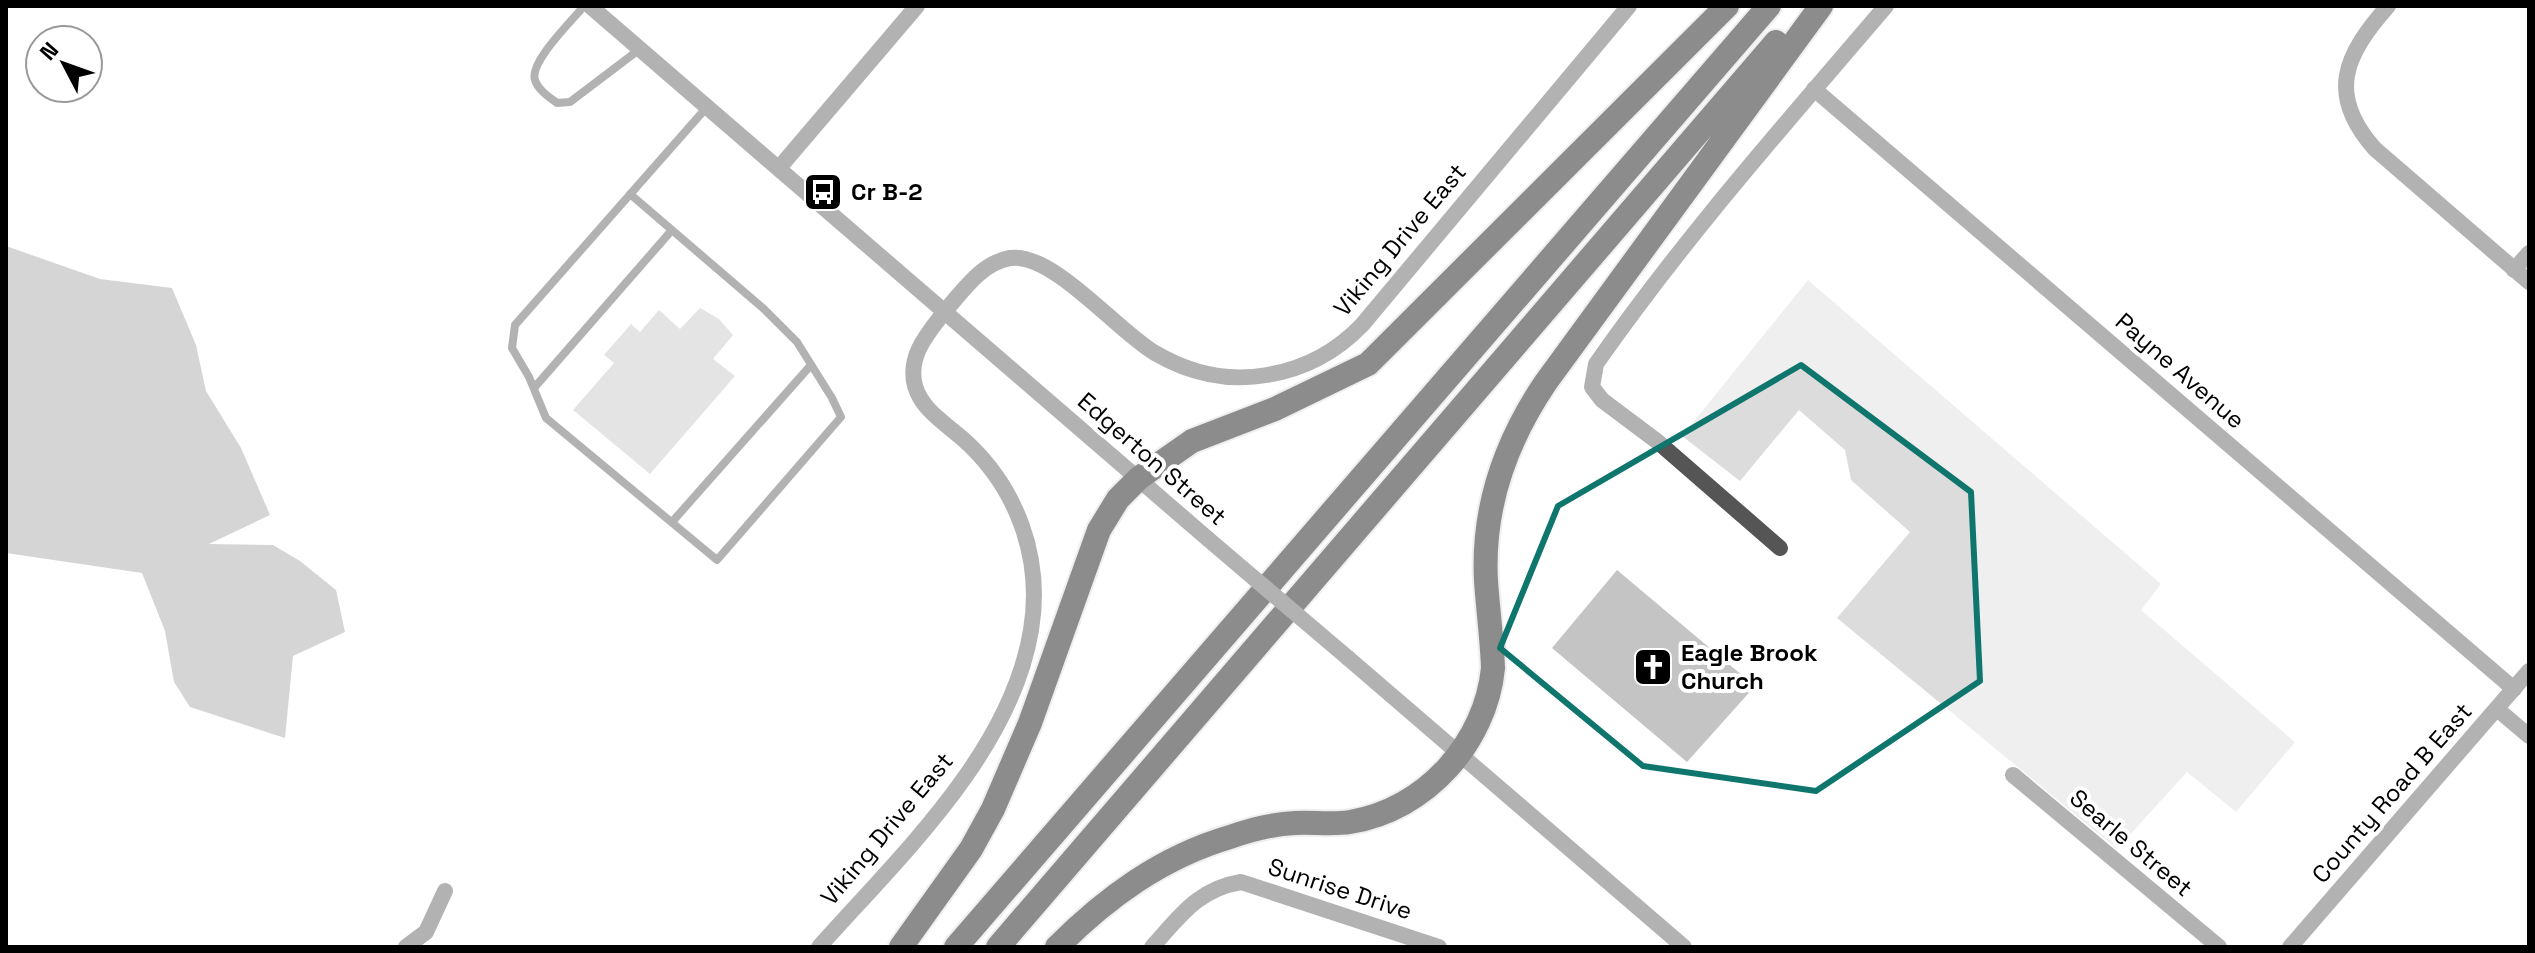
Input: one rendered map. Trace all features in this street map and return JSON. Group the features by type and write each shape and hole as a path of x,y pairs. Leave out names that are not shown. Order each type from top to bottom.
{"highway":[{"path":"901,947 964,860 993,809 1030,723 1099,530 1118,499 1139,478 1192,441 1275,409 1368,364 1727,6"},
{"path":"956,947 1769,6"},
{"path":"998,947 1807,6"},
{"path":"1057,947 1122,889 1192,850 1276,826 1353,822 1379,814 1405,803 1426,788 1459,754 1484,714 1491,688 1493,668 1486,546 1499,473 1514,435 1546,382 1821,6"}],"street":[{"name":"Edgerton Street","path":"587,6 1684,947"},
{"path":"779,168 917,6"},
{"name":"Viking Drive East","path":"819,947 915,840 971,768 1012,695 1031,631 1033,571 1027,538 1015,506 985,461 928,410 915,386 914,360 919,347 945,311 988,267 1000,261 1026,258 1053,270 1142,344 1177,365 1229,378 1256,377 1308,364 1331,351 1362,325 1629,6"},
{"path":"1780,548 1658,442 1602,400 1592,387 1596,364 1636,307 1886,6"},
{"path":"2388,6 2358,42 2351,59 2347,96 2361,133 2375,149 2529,282"},
{"name":"Payne Avenue","path":"1814,89 2514,689"},
{"path":"2514,270 2529,253"},
{"name":"County Road B East","path":"2290,947 2529,671"},
{"path":"2497,709 2529,736"},
{"name":"Searle Street","path":"2013,775 2219,947"},
{"name":"Sunrise Drive","path":"1152,947 1205,893 1241,882 1439,947"},
{"path":"406,947 426,932 445,891"}],"lane":[{"path":"587,6 537,62 533,76 538,87 557,103 570,102 640,49"},
{"path":"630,194 764,309 797,342 841,417 717,560 546,418 512,348 515,325 630,194 707,107"},
{"path":"534,388 672,230"},
{"path":"672,522 811,365"}],"highlighted area":[{"path":"1801,365 1971,492 1980,681 1816,791 1643,766 1500,648 1558,506"}],"shaded area":[{"path":"6,246 100,279 172,288 196,345 206,391 241,448 270,515 209,544 273,545 300,561 336,590 345,632 293,656 285,738 190,707 174,682 165,631 142,573 6,553"},
{"path":"1808,280 2161,584 2141,610 2295,742 2236,812 2187,772 2117,849 1837,618 1910,532 1851,480 1845,450 1799,410 1740,481 1682,436"}],"building":[{"path":"700,308 719,319 733,335 713,359 735,376 650,474 573,410 614,363 604,355 631,324 640,332 659,310 680,329"},
{"name":"Eagle Brook Church","path":"1617,570 1755,686 1687,762 1552,648"}],"place":[{"name":"Cr B-2","path":"823,192"},
{"name":"Eagle Brook Church","path":"1653,667"}]}
